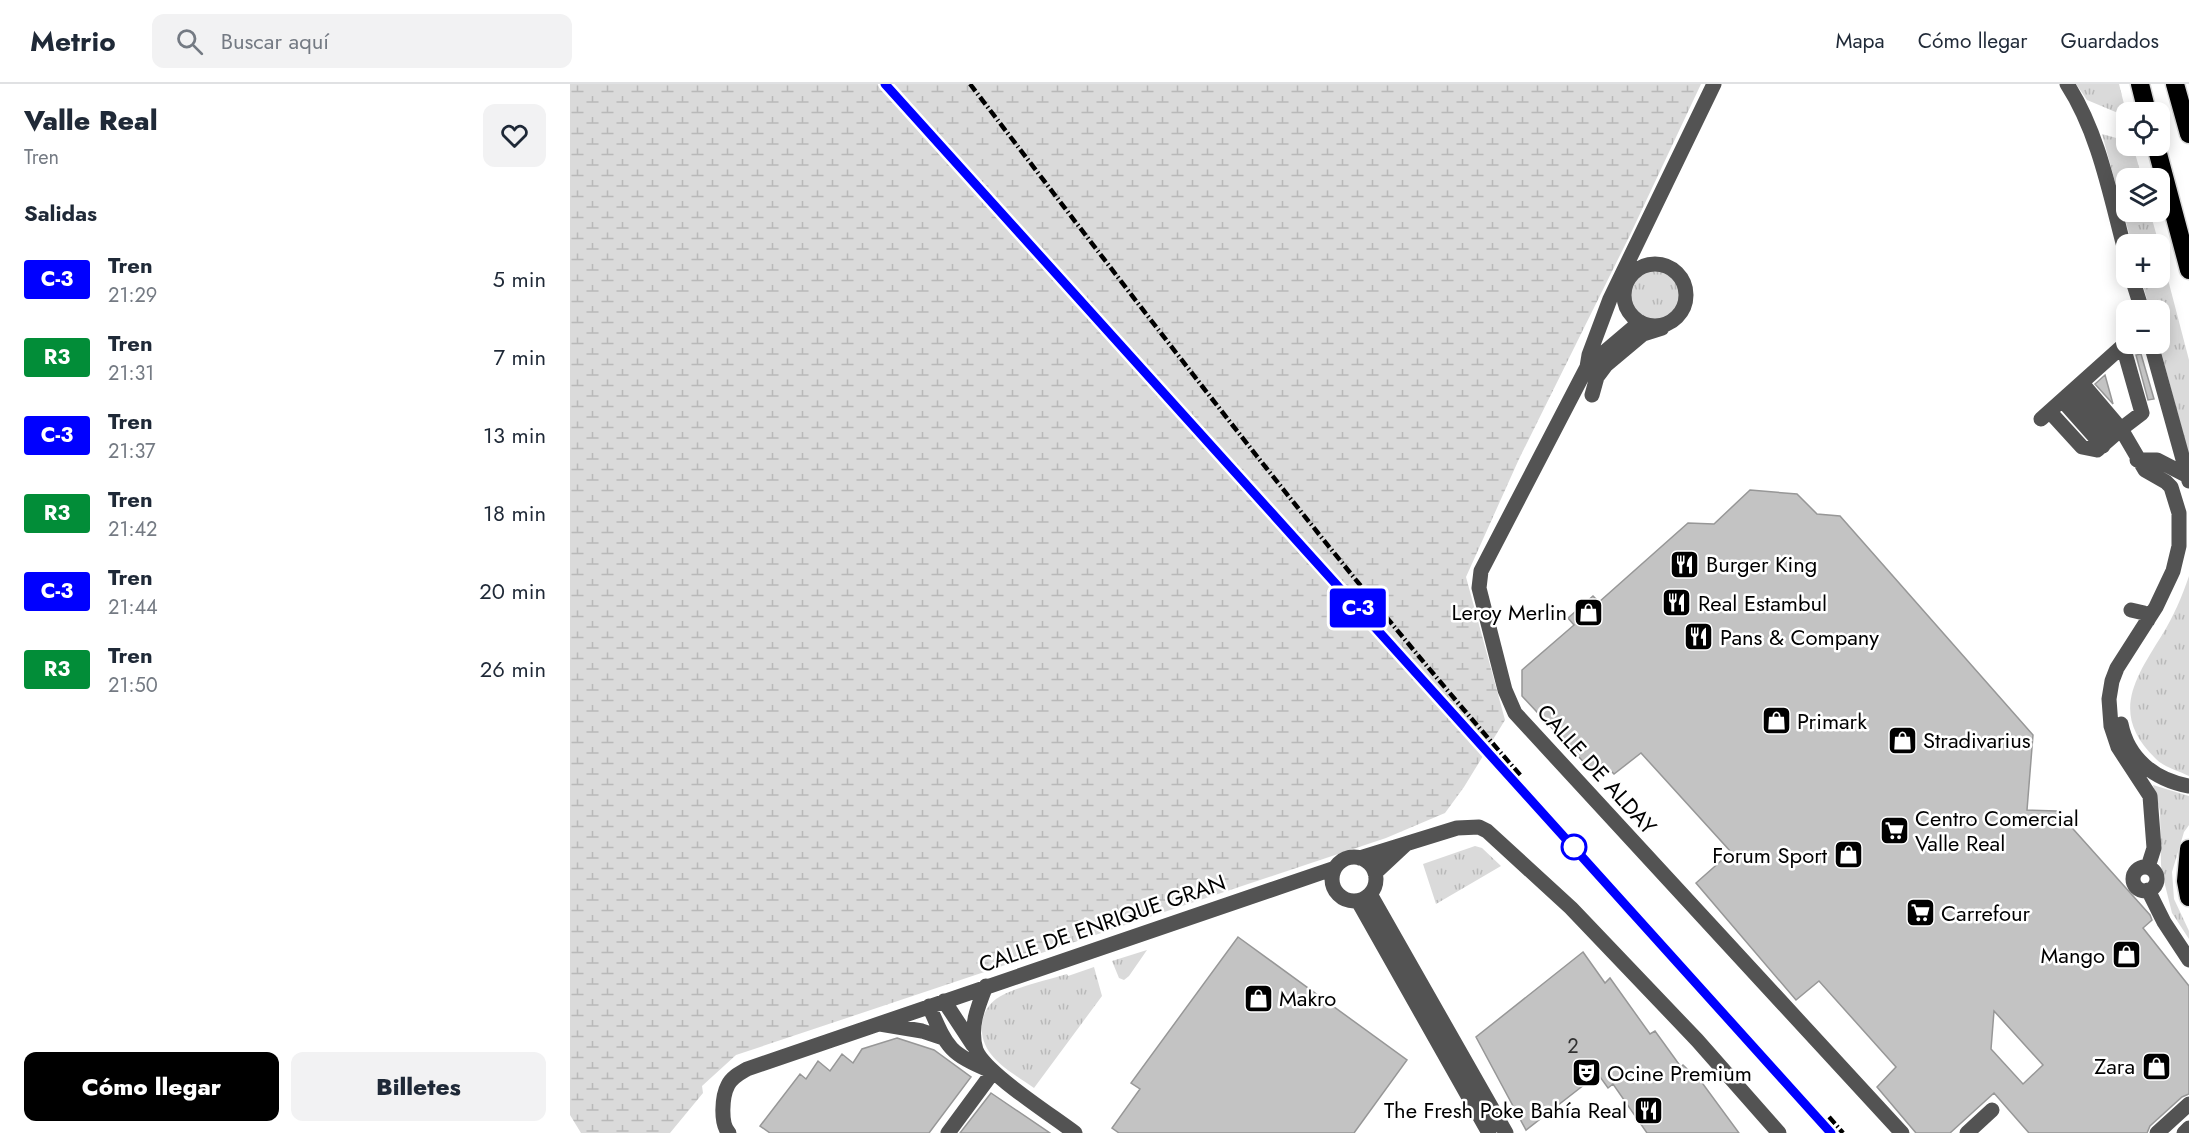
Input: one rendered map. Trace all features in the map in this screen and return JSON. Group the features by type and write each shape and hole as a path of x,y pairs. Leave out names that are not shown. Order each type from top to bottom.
{"highway":[{"path":"2140,84 2145,102"},
{"path":"2175,84 2189,134"},
{"path":"2159,156 2189,270"},
{"path":"2189,849 2189,897"}],"street":[{"path":"1587,367 1589,355 1610,299 1714,84"},
{"path":"2067,84 2080,106 2091,134 2120,234"},
{"path":"1592,395 1597,377 1606,366 1643,334 1662,328 1678,315 1686,300 1685,288 1676,271 1665,265 1652,264 1640,268 1610,299"},
{"path":"1627,281 1624,302 1628,311 1640,322 1658,326 1669,322"},
{"path":"1587,367 1640,322"},
{"path":"2116,352 2045,416 2082,447 2097,450 2142,412 2128,354"},
{"path":"2154,354 2188,478"},
{"name":"CALLE DE ALDAY","path":"1587,367 1479,576 1480,596 1509,701 1515,713 1902,1133"},
{"path":"2073,391 2112,437 2145,470 2171,487 2179,513 2180,539 2175,564 2160,599 2117,668 2110,690 2109,710 2111,726 2118,747 2150,796 2154,849 2148,867 2137,869 2132,880 2139,890 2148,890 2163,922 2189,960"},
{"path":"2073,391 2112,437"},
{"path":"2137,460 2157,460 2188,478"},
{"path":"2189,543 2180,578 2164,612 2124,676 2119,710 2124,736 2145,767 2168,781 2189,786"},
{"path":"2132,610 2144,613 2148,620"},
{"path":"1364,898 1343,899 1333,889 1331,882 1335,868 1346,859 1360,858 1457,828 1479,827 1494,837 1579,916 1696,1040 1779,1133"},
{"path":"1375,873 1405,845"},
{"path":"1360,858 1372,866 1376,881 1364,898"},
{"name":"CALLE DE ENRIQUE GRAN","path":"729,1133 725,1129 724,1120 726,1095 728,1086 738,1074 928,1006 1335,868"},
{"name":"CALLE DE ENRIQUE GRAN","path":"1291,883 1316,884 1333,889"},
{"path":"1364,898 1489,1133"},
{"path":"1364,898 1506,1133"},
{"path":"976,1050 975,1016 986,986"},
{"path":"944,1001 993,1072"},
{"path":"928,1006 943,1038 952,1051 965,1060 993,1072 1073,1132"},
{"path":"878,1024 922,1031 943,1038"},
{"path":"948,1133 993,1072"},
{"path":"2157,1133 2189,1104"},
{"path":"1968,1133 1992,1110"},
{"path":"2184,1133 2189,1128"}],"green space":[{"path":"570,84 1701,84 1630,235 1519,459 1466,577 1505,720 1464,787 1445,813 1386,838 736,1055 702,1086 703,1093 670,1133 581,1133 570,1115"},
{"path":"2076,84 2119,84 2124,102 2116,102 2116,112 2087,100"},
{"path":"2102,134 2116,138 2116,156 2136,156 2139,168 2116,168 2116,185"},
{"path":"2126,222 2153,222 2156,234 2129,234"},
{"path":"1656,268 1666,270 1674,276 1680,284 1682,294 1680,304 1674,312 1666,318 1656,320 1646,318 1638,312 1632,304 1630,294 1632,284 1638,276 1646,270"},
{"path":"2170,287 2189,360 2189,456 2162,354 2170,354 2170,300 2147,300 2144,288"},
{"path":"2189,576 2189,776 2167,767 2156,759 2142,743 2130,712 2131,697 2136,682 2174,614"},
{"path":"2153,785 2189,796 2189,825 2184,832 2172,872 2174,899 2189,931 2189,939 2172,913 2163,877 2160,811"},
{"path":"1475,846 1482,848 1501,866 1436,904 1423,864"},
{"path":"1147,950 1129,976 1124,980 1119,978 1112,961"},
{"path":"1094,967 1102,996 1034,1088 992,1056 986,1047 982,1027 986,1011 996,999 1011,991"}],"building":[{"path":"2141,354 2154,399 2148,400 2136,355"},
{"path":"2105,375 2113,404 2095,384"},
{"name":"Centro Comercial Valle Real","path":"1750,490 1797,494 1817,514 1840,516 2033,735 2027,810 2057,811 2150,915 2152,920 2143,928 2189,986 2189,1094 2182,1097 2150,1126 2147,1133 2029,1133 1994,1093 1950,1133 1916,1133 1877,1087 1896,1067 1819,981 1796,1000 1696,883 1731,852 1641,753 1614,774 1603,763 1592,771 1522,696 1522,670 1574,625 1568,618 1593,596 1599,602 1688,523 1714,524","holes":["1994,1011 2043,1065 2023,1084 1991,1049"]},
{"name":"Makro","path":"1238,937 1407,1060 1354,1133 1119,1133 1112,1128 1140,1089 1131,1083"},
{"path":"1583,952 1605,983 1610,978 1650,1034 1655,1031 1681,1067 1683,1065 1703,1084 1739,1133 1647,1133 1613,1084 1608,1088 1598,1074 1526,1130 1476,1037"},
{"path":"897,1038 934,1050 971,1077 929,1133 770,1133 760,1126 800,1074 806,1079 818,1061 830,1071 842,1054 853,1063 862,1049"},
{"path":"991,1093 1050,1133 960,1133"}],"railway":[{"path":"885,84 1831,1133"},
{"path":"970,84 1308,521 1521,776"},
{"path":"1829,1117 1843,1133"}],"train":[{"name":"C-3","path":"885,84 1831,1133"}],"place":[{"name":"Burger King","path":"1685,564"},
{"name":"Real Estambul","path":"1677,603"},
{"name":"Leroy Merlin","path":"1588,612"},
{"name":"Pans & Company","path":"1699,637"},
{"name":"Primark","path":"1776,721"},
{"name":"Stradivarius","path":"1902,740"},
{"name":"Centro Comercial Valle Real","path":"1894,831"},
{"name":"Forum Sport","path":"1848,855"},
{"name":"Carrefour","path":"1920,913"},
{"name":"Mango","path":"2126,955"},
{"name":"Makro","path":"1258,998"},
{"name":"Zara","path":"2156,1066"},
{"name":"Ocine Premium","path":"1586,1073"},
{"name":"The Fresh Poke Bahía Real","path":"1648,1110"}]}
